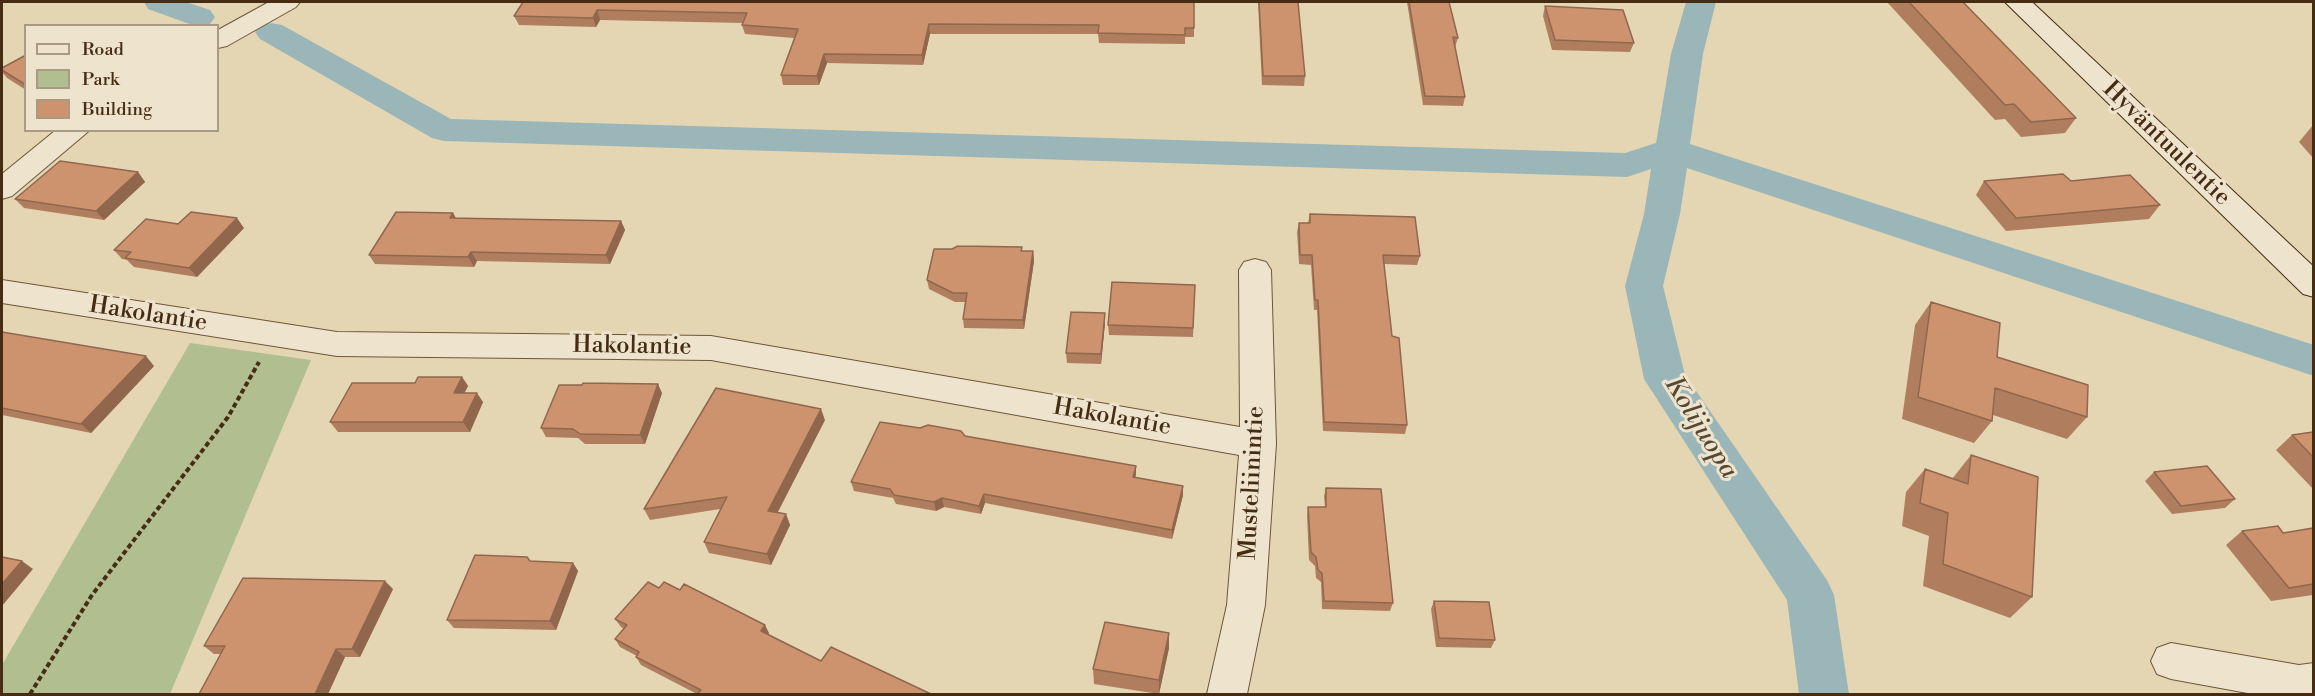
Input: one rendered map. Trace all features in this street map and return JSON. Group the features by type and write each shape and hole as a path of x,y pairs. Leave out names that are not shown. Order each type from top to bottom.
{"street":[{"path":"219,39 287,2"},
{"name":"Hyväntuulentie","path":"2018,2 2313,286"},
{"path":"2,189 51,147 73,132"},
{"name":"Musteliinintie","path":"1227,694 1246,605 1258,444 1255,270"},
{"name":"Hakolantie","path":"2,292 337,344 711,348 1258,444"},
{"path":"2171,661 2299,684 2313,682"}],"path":[{"path":"30,694 92,595 228,417 275,334"}],"green space":[{"path":"190,343 311,360 170,694 2,694 2,665"}],"building":[{"path":"523,2 1194,2 1194,28 1185,28 1185,35 1098,33 1099,25 929,24 922,55 824,54 817,76 781,75 798,29 742,25 747,13 597,10 593,18 514,16"},
{"path":"1259,2 1298,2 1305,76 1263,76"},
{"path":"1409,2 1449,2 1458,38 1453,37 1465,97 1425,96"},
{"path":"1909,2 1963,2 2076,118 2031,122 2014,104 2005,105"},
{"path":"1545,6 1623,10 1634,43 1555,40"},
{"path":"24,56 24,84 2,70"},
{"path":"60,161 138,172 96,211 15,199"},
{"path":"2063,174 2071,181 2130,175 2160,205 2016,218 1984,181"},
{"path":"191,212 237,218 189,268 125,258 131,252 114,250 146,219 178,224"},
{"path":"396,212 453,213 450,218 621,221 606,255 471,252 468,257 369,255"},
{"path":"1310,214 1415,217 1420,256 1383,255 1392,336 1399,338 1407,425 1324,422 1318,300 1315,300 1312,255 1300,255 1299,223 1310,223"},
{"path":"958,246 1022,247 1021,251 1033,251 1023,320 963,319 967,293 953,293 927,280 934,249 952,249"},
{"path":"1112,282 1195,285 1193,328 1108,325"},
{"path":"1931,302 2000,323 1997,357 2088,385 2087,417 1995,388 1992,421 1918,397"},
{"path":"1071,312 1105,313 1101,354 1066,353"},
{"path":"2,332 146,356 81,424 2,408"},
{"path":"418,377 462,377 454,393 477,393 463,422 330,422 352,383 415,383"},
{"path":"583,383 658,384 640,435 580,434 573,429 541,428 559,385 582,385"},
{"path":"716,388 821,409 768,511 786,514 767,554 704,542 727,497 644,509"},
{"path":"880,422 920,428 928,425 961,431 965,436 1136,466 1133,477 1183,486 1172,530 984,494 979,506 942,498 934,502 894,495 890,489 851,482"},
{"path":"2313,432 2313,457 2292,435"},
{"path":"1971,455 2038,477 2032,597 1943,564 1948,513 1920,503 1925,469 1968,484"},
{"path":"2207,466 2235,499 2181,506 2154,472"},
{"path":"1326,488 1381,489 1393,603 1324,601 1322,573 1318,570 1316,557 1311,552 1308,507 1326,507"},
{"path":"2278,526 2283,533 2313,528 2313,584 2289,588 2242,531"},
{"path":"475,555 527,557 530,561 573,563 550,621 447,620"},
{"path":"2,557 22,561 2,584"},
{"path":"243,578 385,581 352,649 336,649 315,694 199,694 225,646 204,646"},
{"path":"648,582 659,588 664,582 680,590 684,584 765,625 761,631 821,661 831,647 931,694 697,694 701,690 636,657 639,652 615,639 627,625 615,619"},
{"path":"1434,601 1489,602 1495,640 1439,638"},
{"path":"1105,622 1169,633 1159,680 1093,669"}],"waterway":[{"path":"159,2 199,17"},
{"name":"Kolijuopa","path":"1672,150 1687,54 1701,2"},
{"path":"271,32 444,130 1627,165 1672,150"},
{"path":"1672,150 2314,361"},
{"name":"Kolijuopa","path":"1672,150 1662,214 1644,286 1665,379 1810,595 1824,694"}]}
